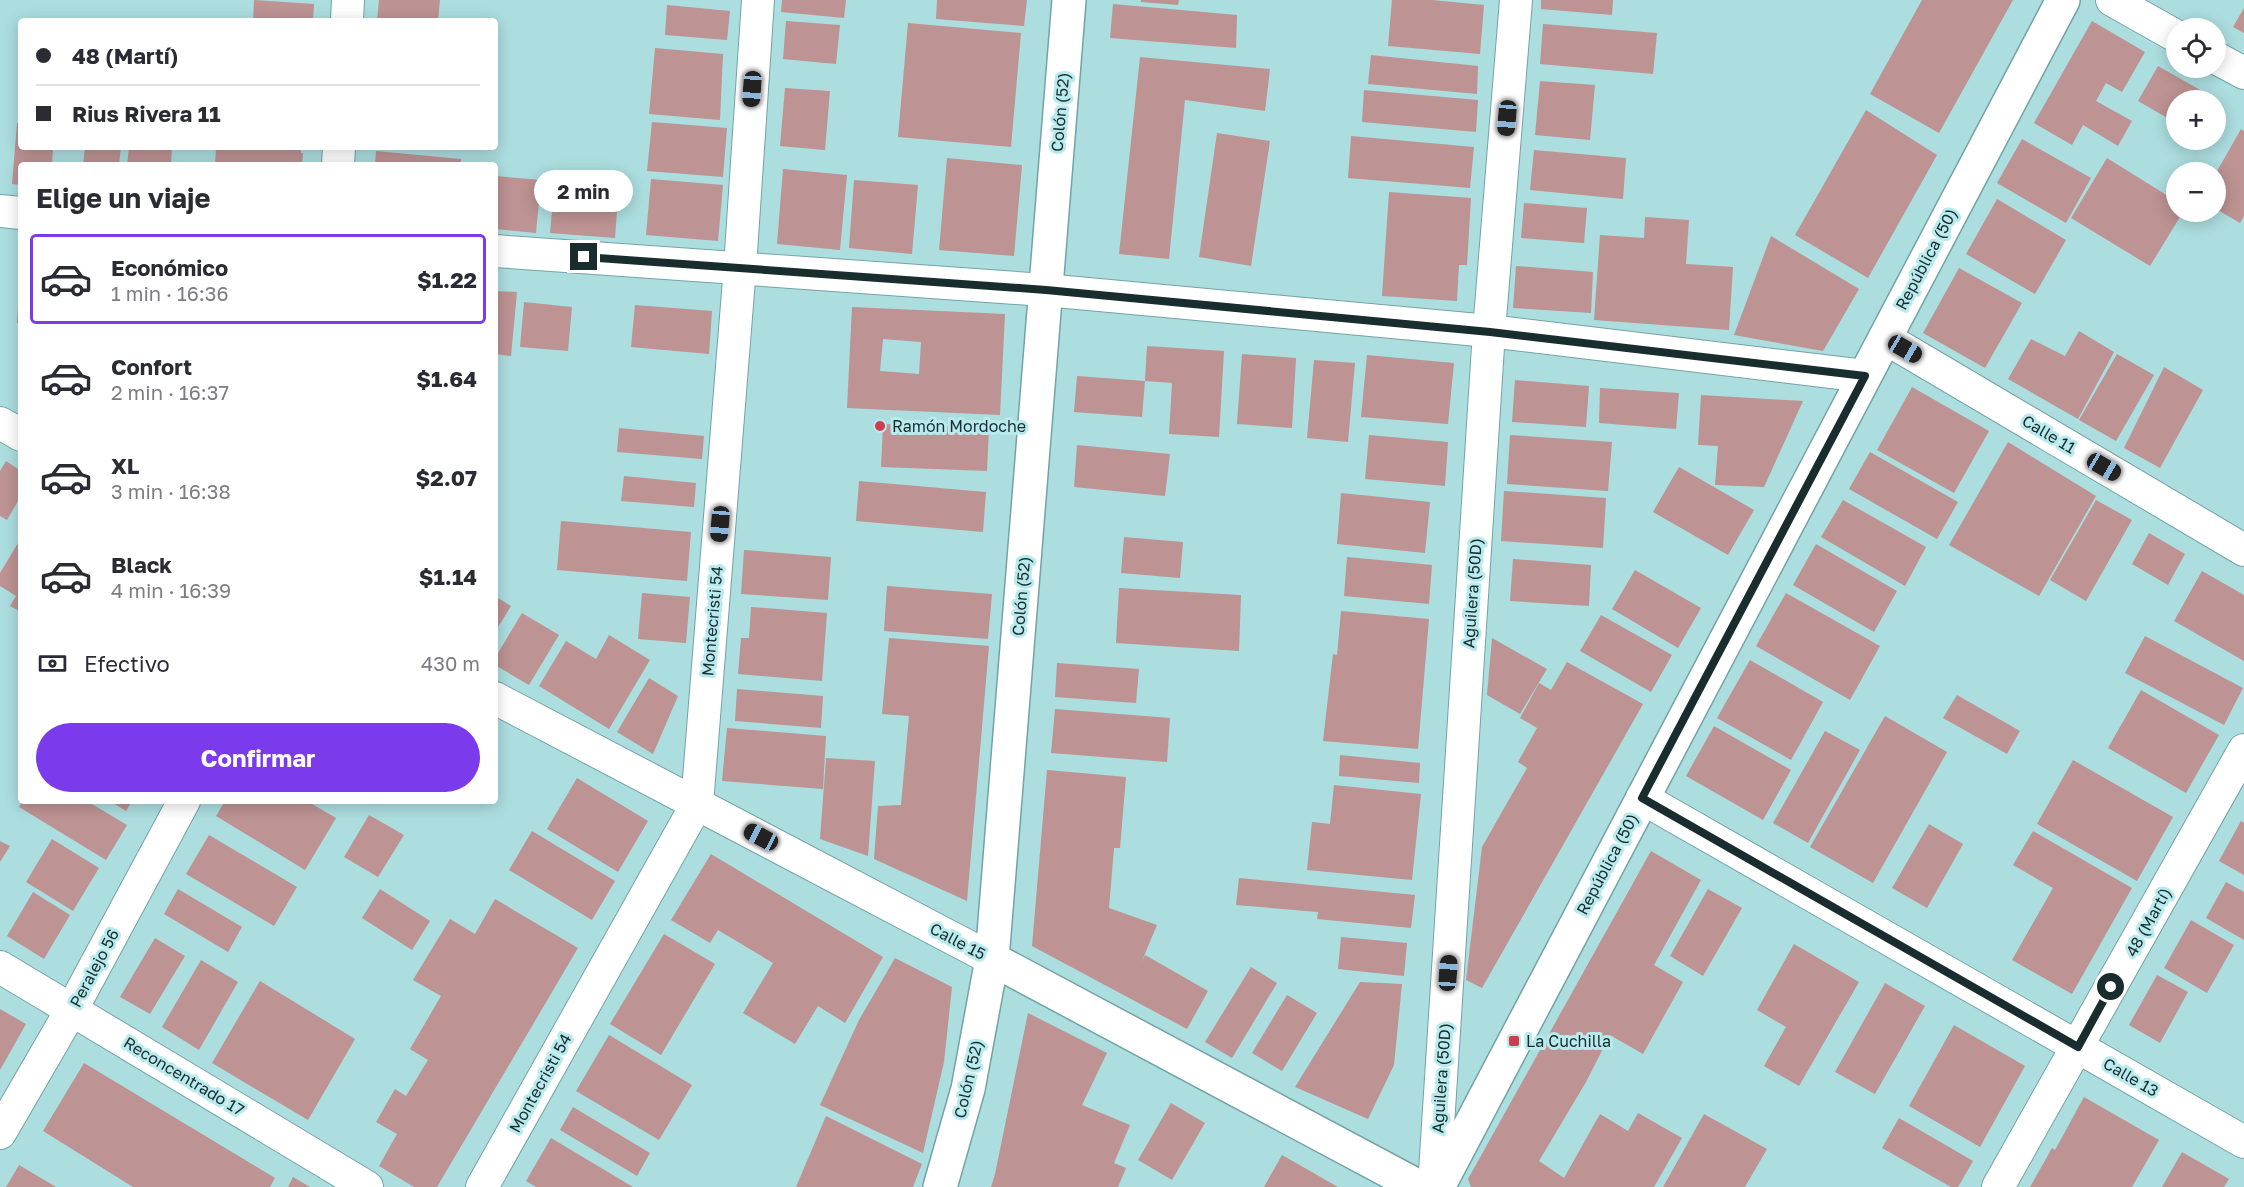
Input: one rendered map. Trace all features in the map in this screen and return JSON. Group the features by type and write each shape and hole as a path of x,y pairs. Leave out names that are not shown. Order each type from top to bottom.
{"main road":[{"name":"Colón (52)","path":"940,1187 968,1089 992,959 1069,0"},
{"name":"República (50)","path":"1436,1187 2063,0"},
{"name":"Calle 15","path":"992,959 1419,1187"}],"street":[{"path":"347,18 348,0"},
{"name":"Montecristi 54","path":"482,1187 697,804 740,267 758,0"},
{"name":"Aguilera (50D)","path":"1436,1187 1490,332 1516,0"},
{"path":"2112,0 2166,30"},
{"path":"2226,63 2244,73"},
{"path":"0,211 18,213"},
{"path":"498,251 1046,290 1490,332 1865,376"},
{"name":"Calle 11","path":"1885,338 2244,550"},
{"path":"0,423 18,433"},
{"name":"Calle 15","path":"498,700 992,959"},
{"name":"48 (Martí)","path":"1998,1187 2244,750"},
{"name":"Calle 13","path":"1642,798 2244,1142"},
{"name":"Peralejo 56","path":"0,1133 72,1009 182,804"},
{"name":"Reconcentrado 17","path":"0,967 367,1187"}],"building":[{"path":"254,0 314,4 313,18 253,18"},
{"path":"379,0 440,0 438,18 377,18"},
{"path":"782,0 846,0 844,18 781,12"},
{"path":"937,0 1027,0 1024,26 936,19"},
{"path":"1141,0 1179,0 1178,5 1141,2"},
{"path":"1392,0 1432,0 1484,5 1480,54 1388,46"},
{"path":"1541,0 1613,0 1612,15 1541,9"},
{"path":"1922,0 2013,0 1939,133 1870,94"},
{"path":"1113,4 1237,15 1236,48 1110,38"},
{"path":"667,5 730,11 727,40 665,35"},
{"path":"2244,8 2244,33 2233,27"},
{"path":"786,21 840,25 836,64 783,59"},
{"path":"2092,21 2145,52 2122,92 2106,83 2096,101 2132,121 2118,146 2083,125 2072,145 2034,123"},
{"path":"908,23 1021,33 1011,147 898,137"},
{"path":"1543,24 1657,33 1653,74 1540,64"},
{"path":"655,48 723,54 720,120 649,114"},
{"path":"1371,55 1478,66 1477,94 1368,84"},
{"path":"1140,57 1270,69 1265,111 1185,100 1169,259 1119,254"},
{"path":"2158,66 2166,71 2166,78 2179,78 2200,90 2166,90 2166,117 2138,101"},
{"path":"1540,81 1595,85 1590,140 1535,135"},
{"path":"785,88 830,91 825,150 780,146"},
{"path":"1364,90 1478,100 1476,132 1362,122"},
{"path":"1866,110 1937,155 1868,278 1795,235"},
{"path":"652,122 727,128 723,177 647,171"},
{"path":"18,123 18,150 53,150 52,162 18,162 18,185 12,184"},
{"path":"2241,129 2244,131 2244,216 2240,223 2226,215 2226,162 2222,162"},
{"path":"1217,133 1270,141 1251,266 1199,257"},
{"path":"1351,136 1474,147 1470,188 1348,178"},
{"path":"2022,139 2091,178 2066,223 1997,183"},
{"path":"85,150 121,150 119,162 83,162"},
{"path":"129,150 172,150 171,162 127,162"},
{"path":"216,150 301,150 303,153 302,162 215,162"},
{"path":"1534,150 1626,158 1623,199 1530,190"},
{"path":"376,151 461,159 461,162 375,162"},
{"path":"947,158 1022,165 1014,256 939,250"},
{"path":"2107,158 2166,195 2166,222 2177,222 2150,266 2071,218"},
{"path":"783,169 847,175 840,250 777,244"},
{"path":"498,176 541,180 536,233 498,229"},
{"path":"555,179 619,185 615,238 550,233"},
{"path":"651,179 723,185 718,241 646,235"},
{"path":"854,180 918,185 912,254 849,248"},
{"path":"1389,192 1471,198 1467,265 1459,265 1457,301 1382,296"},
{"path":"1997,199 2066,240 2035,294 1966,254"},
{"path":"1524,203 1587,208 1584,243 1521,238"},
{"path":"1645,217 1689,220 1686,264 1733,267 1729,330 1594,320 1600,235 1644,238"},
{"path":"1771,236 1859,289 1823,351 1734,335"},
{"path":"1516,266 1593,272 1591,313 1513,308"},
{"path":"1959,268 2022,303 1985,368 1923,333"},
{"path":"498,291 517,292 511,356 498,354"},
{"path":"524,302 572,307 568,351 520,347"},
{"path":"635,305 712,311 709,354 631,347"},
{"path":"852,307 1005,314 1000,415 847,408","holes":["883,339 921,342 919,374 880,371"]},
{"path":"2079,331 2114,352 2078,419 2008,379 2031,339 2065,356"},
{"path":"1147,346 1224,351 1219,437 1169,434 1172,383 1145,381"},
{"path":"1242,354 1296,358 1292,428 1237,424"},
{"path":"2117,354 2154,375 2116,441 2079,420"},
{"path":"1367,355 1454,363 1448,424 1361,417"},
{"path":"1314,360 1355,363 1348,442 1307,438"},
{"path":"2164,367 2203,390 2160,468 2124,448"},
{"path":"1077,376 1145,381 1142,417 1074,412"},
{"path":"1515,380 1589,386 1586,427 1512,422"},
{"path":"1912,387 1989,431 1954,493 1877,450"},
{"path":"1600,388 1679,393 1676,429 1599,423"},
{"path":"1701,395 1803,401 1764,487 1715,485 1718,446 1698,445"},
{"path":"883,424 989,428 987,471 881,467"},
{"path":"619,428 704,436 702,459 617,452"},
{"path":"1369,435 1448,442 1445,486 1365,479"},
{"path":"1510,435 1612,442 1608,491 1507,484"},
{"path":"2008,442 2096,496 2039,596 1949,545"},
{"path":"1077,445 1170,454 1165,496 1074,487"},
{"path":"1870,452 1958,502 1937,539 1849,489"},
{"path":"6,461 18,469 18,501 7,520 0,516 0,471"},
{"path":"1679,467 1754,510 1728,555 1653,512"},
{"path":"624,476 696,483 694,507 621,501"},
{"path":"859,481 986,492 983,532 856,521"},
{"path":"1504,491 1606,498 1603,548 1501,541"},
{"path":"1341,493 1430,502 1425,553 1337,544"},
{"path":"1843,500 1926,547 1905,586 1821,537"},
{"path":"2096,500 2132,520 2086,601 2050,580"},
{"path":"561,521 691,532 687,581 557,570"},
{"path":"2149,533 2185,554 2168,585 2132,564"},
{"path":"1124,537 1183,542 1180,578 1121,573"},
{"path":"18,543 18,610 10,606 16,596 0,586 0,573"},
{"path":"1816,544 1897,591 1874,632 1793,585"},
{"path":"744,550 831,557 828,600 741,594"},
{"path":"1347,557 1432,565 1429,604 1344,596"},
{"path":"1513,559 1591,565 1589,606 1510,601"},
{"path":"1635,570 1701,608 1678,648 1612,609"},
{"path":"2202,571 2244,595 2244,661 2174,621"},
{"path":"887,586 992,594 988,639 884,631"},
{"path":"1119,588 1241,595 1239,651 1116,643"},
{"path":"642,593 690,597 686,643 638,639"},
{"path":"1786,593 1880,646 1850,700 1756,646"},
{"path":"498,598 511,606 498,627"},
{"path":"751,607 827,613 822,681 738,674 741,638 749,638"},
{"path":"1341,611 1429,619 1418,749 1323,741 1333,654 1337,655"},
{"path":"522,613 559,635 529,685 498,667 498,653"},
{"path":"1601,615 1672,655 1651,692 1580,651"},
{"path":"609,635 650,660 609,729 539,686 566,641 596,659"},
{"path":"2145,636 2243,688 2224,725 2125,673"},
{"path":"889,638 989,646 967,901 874,859 878,806 901,805 909,716 882,714"},
{"path":"1492,638 1547,669 1520,714 1487,695"},
{"path":"1750,660 1823,702 1791,760 1717,718"},
{"path":"1567,662 1643,704 1482,988 1466,980 1482,847 1527,768 1518,762 1537,728 1520,718 1539,683 1551,690"},
{"path":"1057,663 1139,669 1136,703 1055,697"},
{"path":"649,678 678,696 653,754 617,732"},
{"path":"737,689 823,696 821,728 735,721"},
{"path":"2141,690 2219,735 2186,793 2108,748"},
{"path":"1957,695 2020,731 2007,754 1943,718"},
{"path":"1055,709 1170,718 1167,762 1051,753"},
{"path":"1885,716 1947,752 1873,883 1810,847"},
{"path":"1714,726 1791,770 1763,820 1686,776"},
{"path":"727,728 826,736 823,789 722,781"},
{"path":"1825,731 1860,750 1808,843 1773,823"},
{"path":"1340,755 1420,763 1419,783 1339,776"},
{"path":"826,758 875,761 868,856 820,839"},
{"path":"2073,760 2173,817 2137,881 2037,824"},
{"path":"1047,770 1126,777 1120,848 1114,848 1109,908 1157,925 1141,963 1145,955 1208,991 1187,1029 1032,946"},
{"path":"577,778 648,821 618,872 547,829"},
{"path":"1334,785 1421,794 1412,880 1307,870 1312,822 1330,824"},
{"path":"21,804 92,804 127,825 106,860 19,807"},
{"path":"115,804 130,804 126,811"},
{"path":"223,804 312,804 336,818 305,870 216,816"},
{"path":"369,815 404,835 378,877 344,857"},
{"path":"2241,821 2244,823 2244,875 2219,861"},
{"path":"1929,824 1963,844 1927,908 1892,888"},
{"path":"532,831 615,881 592,920 509,870"},
{"path":"2033,831 2132,888 2072,994 2012,960 2053,888 2013,865"},
{"path":"209,835 297,887 274,926 186,874"},
{"path":"52,839 99,868 73,911 26,882"},
{"path":"0,841 10,846 0,862"},
{"path":"1651,851 1701,880 1654,965 1683,982 1643,1054 1610,1035 1586,1082 1539,1161 1564,1178 1600,1114 1628,1131 1638,1113 1682,1138 1654,1187 1471,1187 1468,1179"},
{"path":"711,854 883,957 845,1023 818,1006 795,1044 743,1013 773,963 718,930 710,943 671,920"},
{"path":"1239,878 1415,895 1411,928 1317,919 1318,912 1236,905"},
{"path":"2226,882 2244,892 2244,940 2206,918"},
{"path":"178,889 242,927 228,952 164,914"},
{"path":"380,889 430,921 412,950 362,918"},
{"path":"1708,889 1742,908 1703,976 1670,956"},
{"path":"33,892 70,915 44,959 7,936"},
{"path":"495,899 578,948 437,1187 414,1187 379,1166 397,1134 376,1122 395,1089 406,1096 428,1060 410,1049 441,996 413,980 450,919 475,934"},
{"path":"2191,920 2234,945 2207,993 2164,968"},
{"path":"664,934 715,964 661,1055 610,1024"},
{"path":"1341,937 1407,943 1404,976 1338,969"},
{"path":"155,938 185,956 150,1014 120,997"},
{"path":"1794,944 1859,982 1799,1086 1764,1066 1786,1027 1757,1010"},
{"path":"895,958 952,987 944,1062 923,1153 820,1105 859,1020"},
{"path":"201,960 238,982 199,1050 162,1027"},
{"path":"1251,967 1277,983 1232,1058 1205,1042"},
{"path":"2157,975 2188,992 2160,1043 2129,1025"},
{"path":"260,981 355,1039 308,1120 212,1063"},
{"path":"1360,982 1402,984 1394,1065 1368,1119 1295,1087"},
{"path":"1885,983 1925,1006 1875,1094 1835,1072"},
{"path":"1287,995 1317,1013 1282,1071 1252,1053"},
{"path":"0,1009 26,1024 0,1070"},
{"path":"1028,1013 1107,1053 1082,1105 1130,1125 1114,1163 1126,1168 1118,1187 991,1187"},
{"path":"1954,1025 2025,1066 1980,1147 1909,1106"},
{"path":"609,1035 692,1085 659,1140 576,1091"},
{"path":"84,1063 275,1178 270,1187 133,1187 43,1131"},
{"path":"2084,1097 2159,1140 2132,1187 2030,1187 2052,1148 2055,1150"},
{"path":"1171,1103 1205,1123 1172,1180 1138,1160"},
{"path":"573,1107 650,1153 637,1176 560,1130"},
{"path":"1704,1114 1767,1149 1745,1187 1663,1187"},
{"path":"826,1116 922,1164 913,1187 796,1187"},
{"path":"1899,1118 1973,1161 1958,1187 1951,1187 1882,1148"},
{"path":"551,1138 633,1187 536,1187 526,1181"},
{"path":"2182,1152 2229,1179 2224,1187 2162,1187"},
{"path":"1282,1155 1338,1187 1264,1187"},
{"path":"19,1165 56,1187 6,1187"},
{"path":"293,1177 310,1187 288,1187"}],"place":[{"name":"Ramón Mordoche","path":"880,426"},
{"name":"La Cuchilla","path":"1514,1041"}],"route":[{"path":"584,257 1046,290 1490,332 1865,376 1642,798 2078,1047 2111,987"}]}
